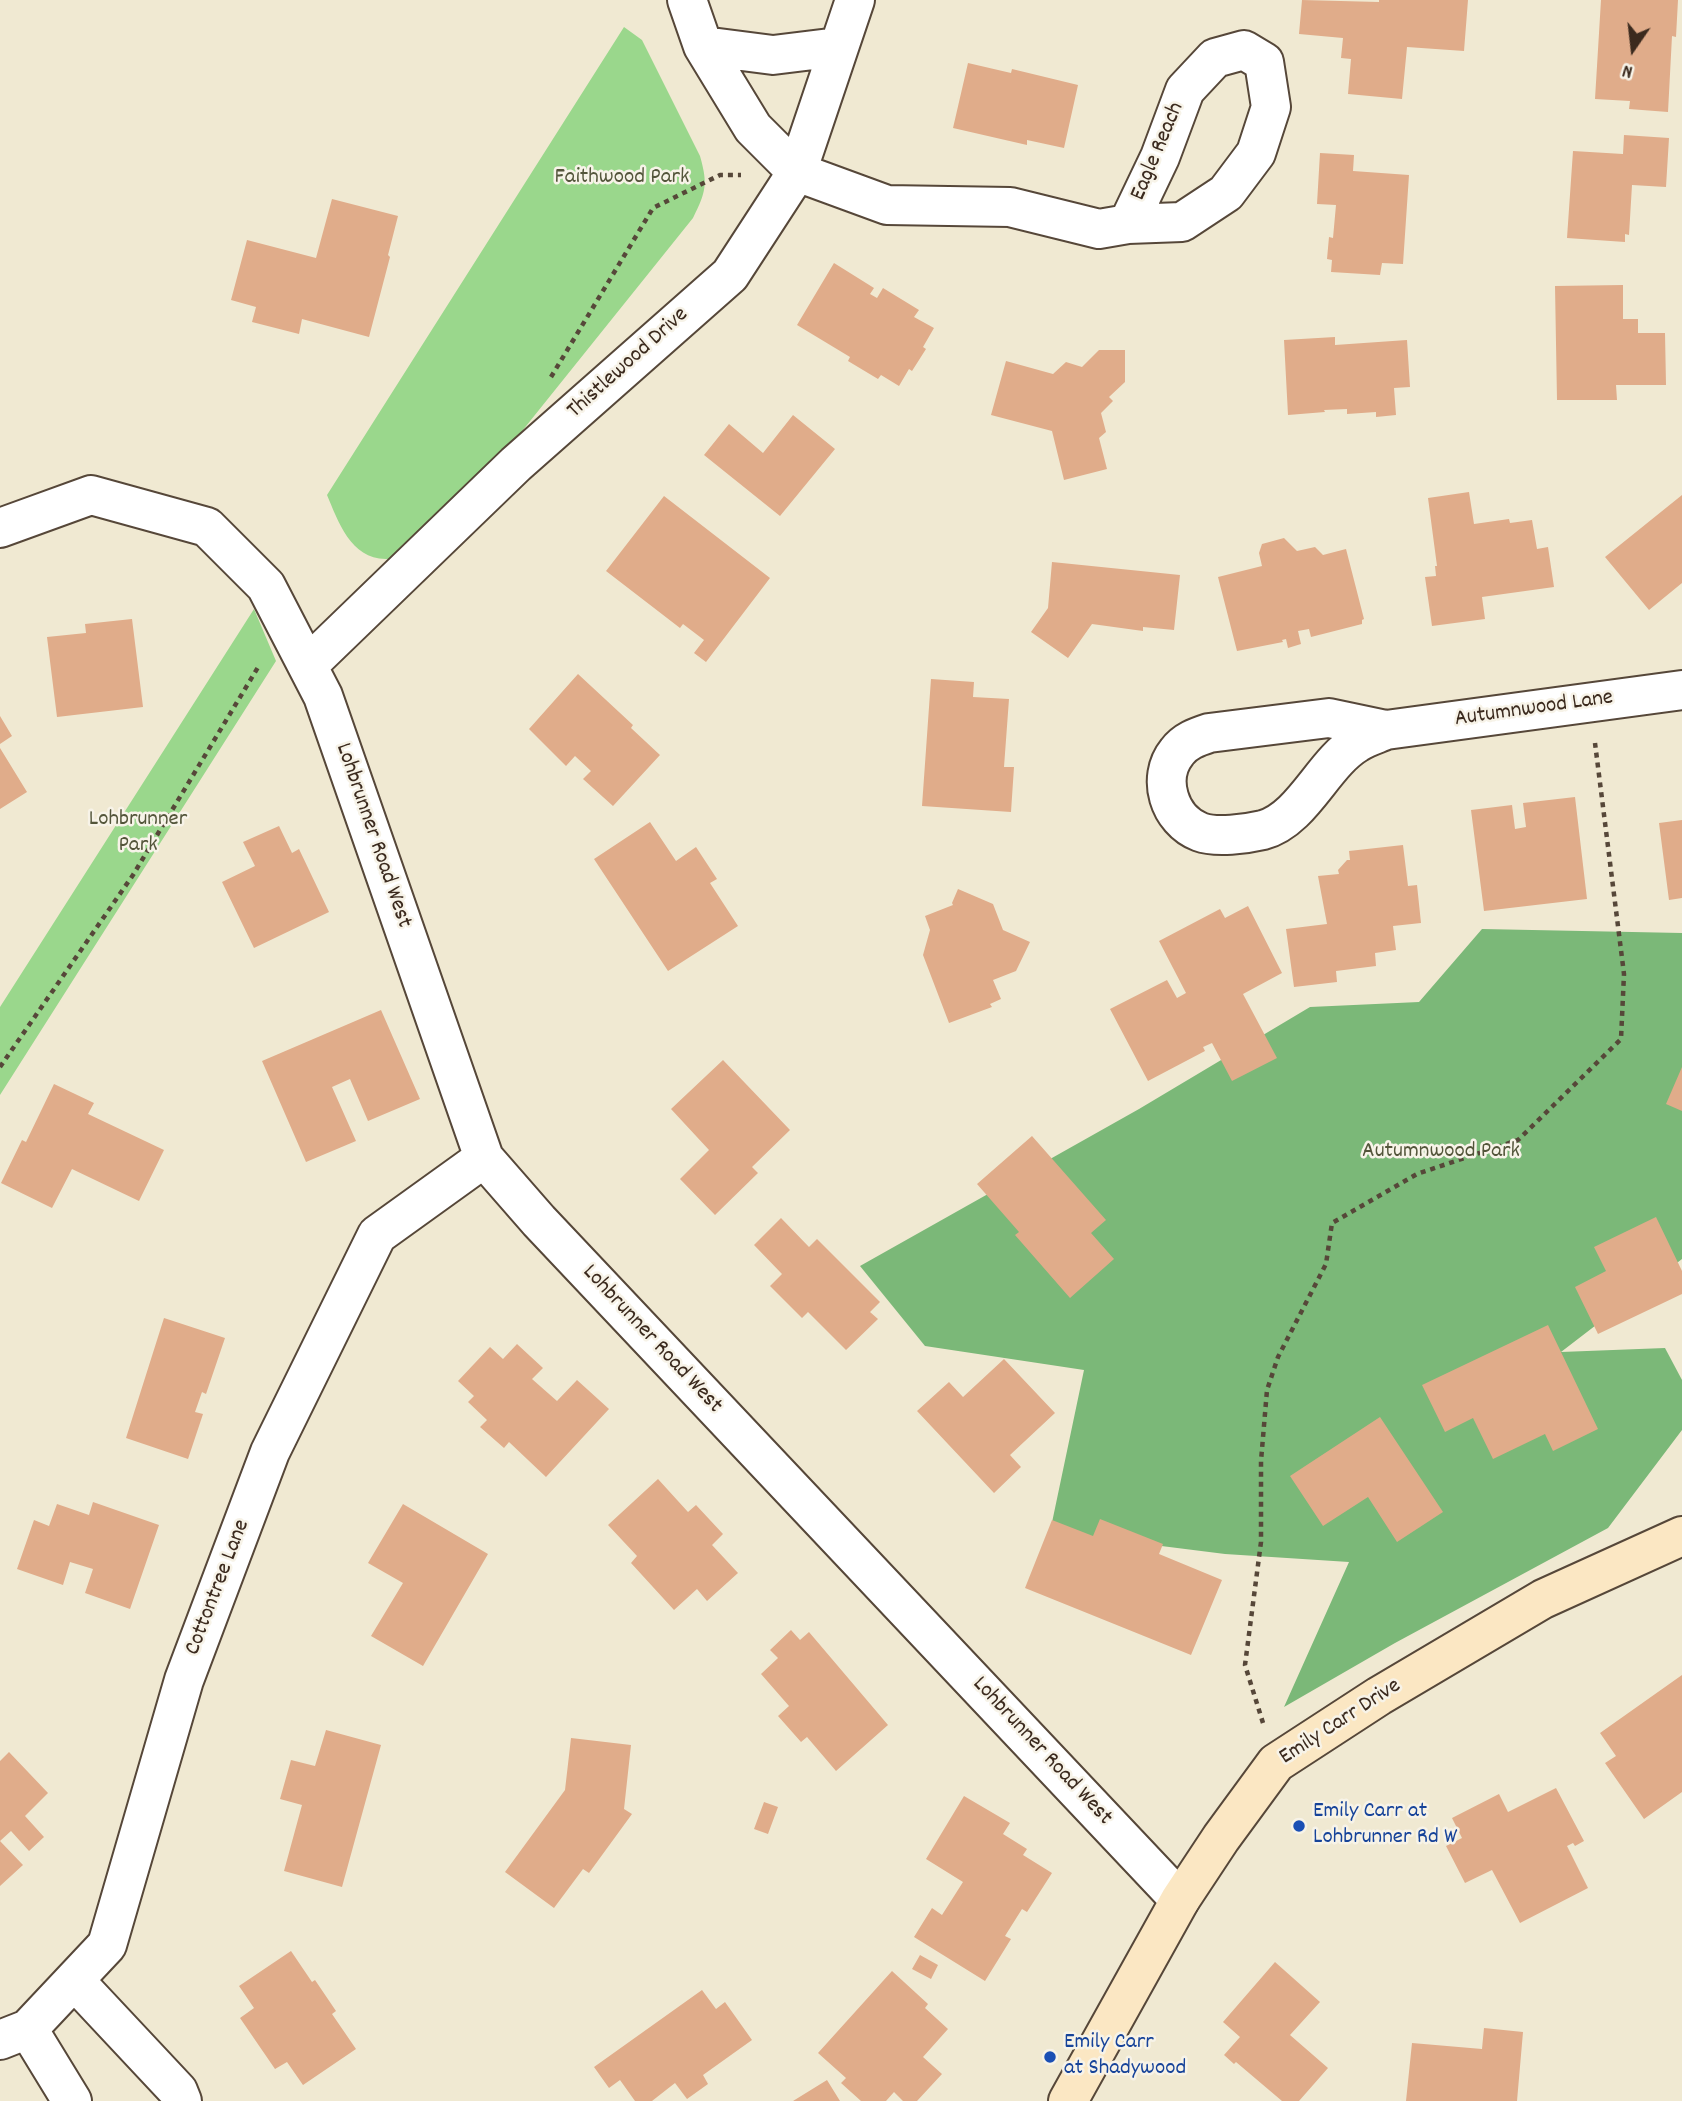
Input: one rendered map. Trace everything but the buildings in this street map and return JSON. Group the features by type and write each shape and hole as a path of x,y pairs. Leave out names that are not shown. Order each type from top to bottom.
{"street":[{"path":"687,0 704,47 753,128 797,172"},
{"name":"Thistlewood Drive","path":"308,665 516,464 730,275 797,172 855,0"},
{"path":"704,47 773,55 838,47"},
{"name":"Eagle Reach","path":"797,172 887,205 1010,207 1099,229 1128,224 1182,222 1226,193 1256,153 1271,107 1264,62 1244,50 1215,58 1185,90 1160,157 1128,224"},
{"name":"Lohbrunner Road West","path":"0,528 91,495 206,527 266,586 323,696 484,1158 539,1221 1180,1900"},
{"name":"Autumnwood Lane","path":"1386,730 1329,718 1209,733 1191,739 1176,752 1168,769 1166,788 1171,806 1182,821 1199,832 1217,836 1264,830 1278,824 1290,813 1356,743 1386,730 1682,690"},
{"name":"Cottontree Lane","path":"14,2035 74,1980 107,1945 184,1680 270,1452 377,1235 484,1158"},
{"name":"Emily Carr Drive","path":"1068,2101 1180,1900 1276,1763 1379,1696 1543,1599 1682,1536"},
{"path":"74,1980 178,2091 182,2101"},
{"path":"14,2035 72,2101"}],"path":[{"path":"1276,1763 1245,1665 1261,1542 1261,1461 1267,1390 1278,1357 1326,1264 1332,1223 1417,1174 1518,1140 1621,1039 1624,974 1590,703"}],"green space":[{"name":"Faithwood Park","path":"624,27 642,40 700,156 704,188 693,218 429,547 402,559 375,558 364,553 355,546 341,527 327,495"},
{"name":"Lohbrunner Park","path":"254,609 276,661 0,1095 0,1007"},
{"name":"Autumnwood Park","path":"1482,929 1682,933 1682,1259 1561,1352 1665,1348 1682,1380 1682,1430 1608,1528 1395,1643 1284,1707 1349,1562 1225,1554 1050,1532 1084,1370 925,1346 860,1266 1139,1109 1310,1007 1419,1002"}],"place":[{"name":"Emily Carr at Lohbrunner Rd W","path":"1299,1826"},
{"name":"Emily Carr at Shadywood","path":"1050,2057"}]}
